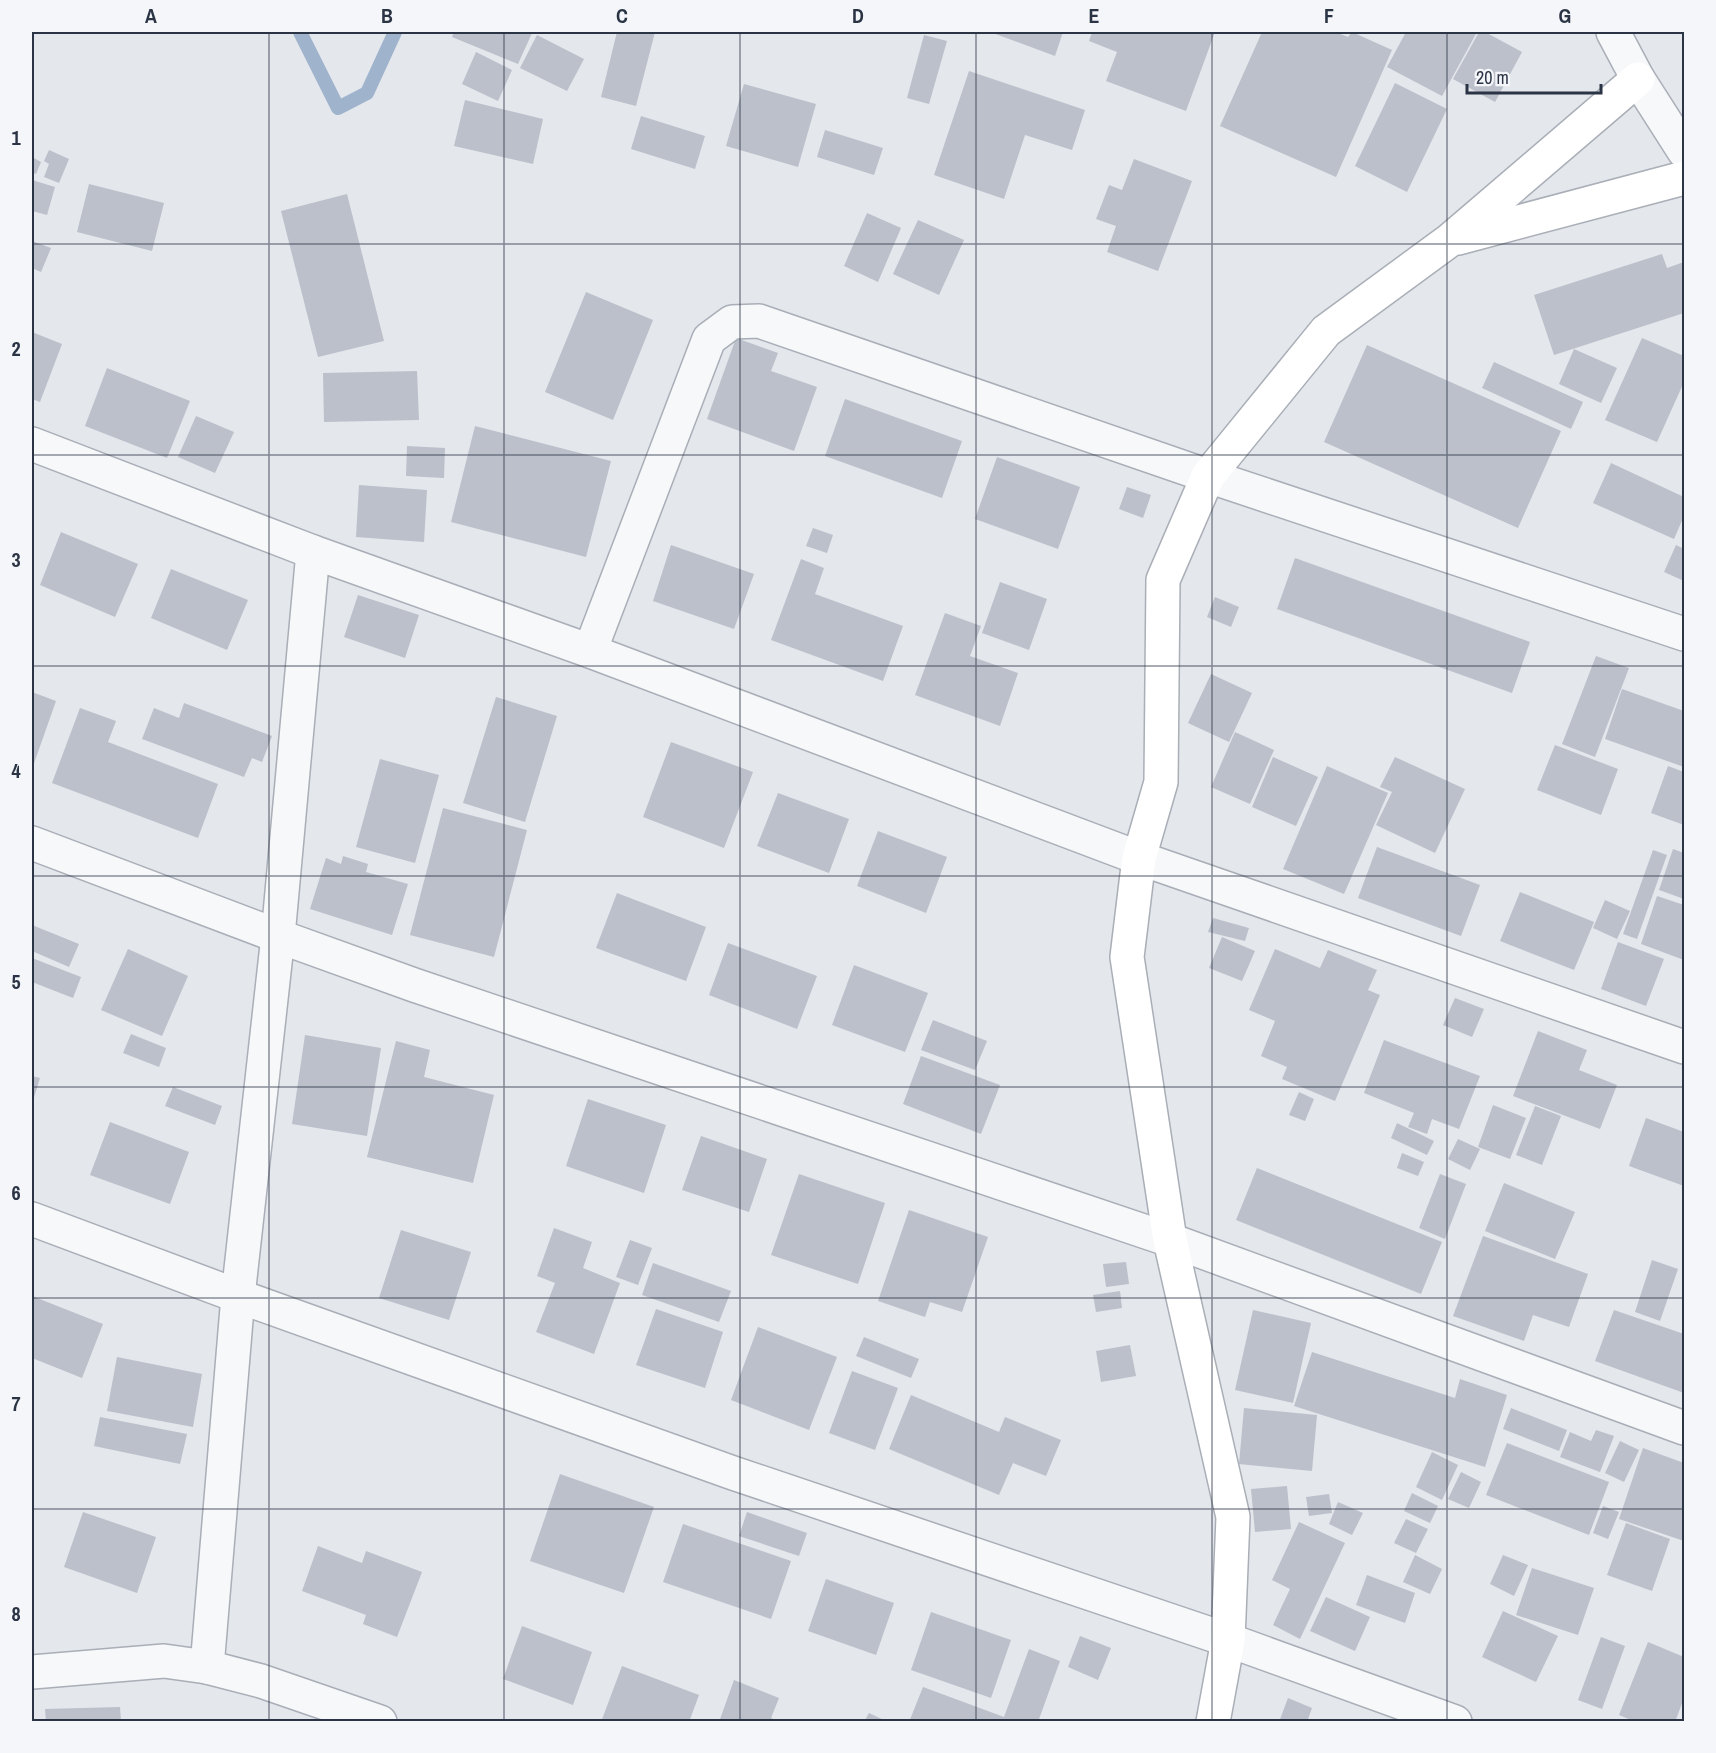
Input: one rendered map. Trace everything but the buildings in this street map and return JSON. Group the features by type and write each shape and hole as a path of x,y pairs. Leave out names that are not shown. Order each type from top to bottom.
{"street":[{"path":"1613,32 1638,79 1684,151"},
{"path":"1213,1722 1227,1640 1233,1517 1170,1240 1127,957 1139,858 1161,782 1162,580 1208,476 1326,332 1450,240 1638,79"},
{"path":"1450,240 1684,178"},
{"path":"590,651 709,339 732,322 759,321 1208,476 1684,634"},
{"path":"32,444 313,552 590,651 1139,858 1684,1047"},
{"path":"207,1667 238,1296 278,936 313,552"},
{"path":"32,843 425,989 1170,1240 1684,1428"},
{"path":"32,1219 238,1296 722,1469 1227,1640 1455,1722"},
{"path":"32,1672 164,1661 207,1667 261,1681 380,1722"}],"waterway":[{"path":"300,32 338,108 367,93 395,32"}]}
